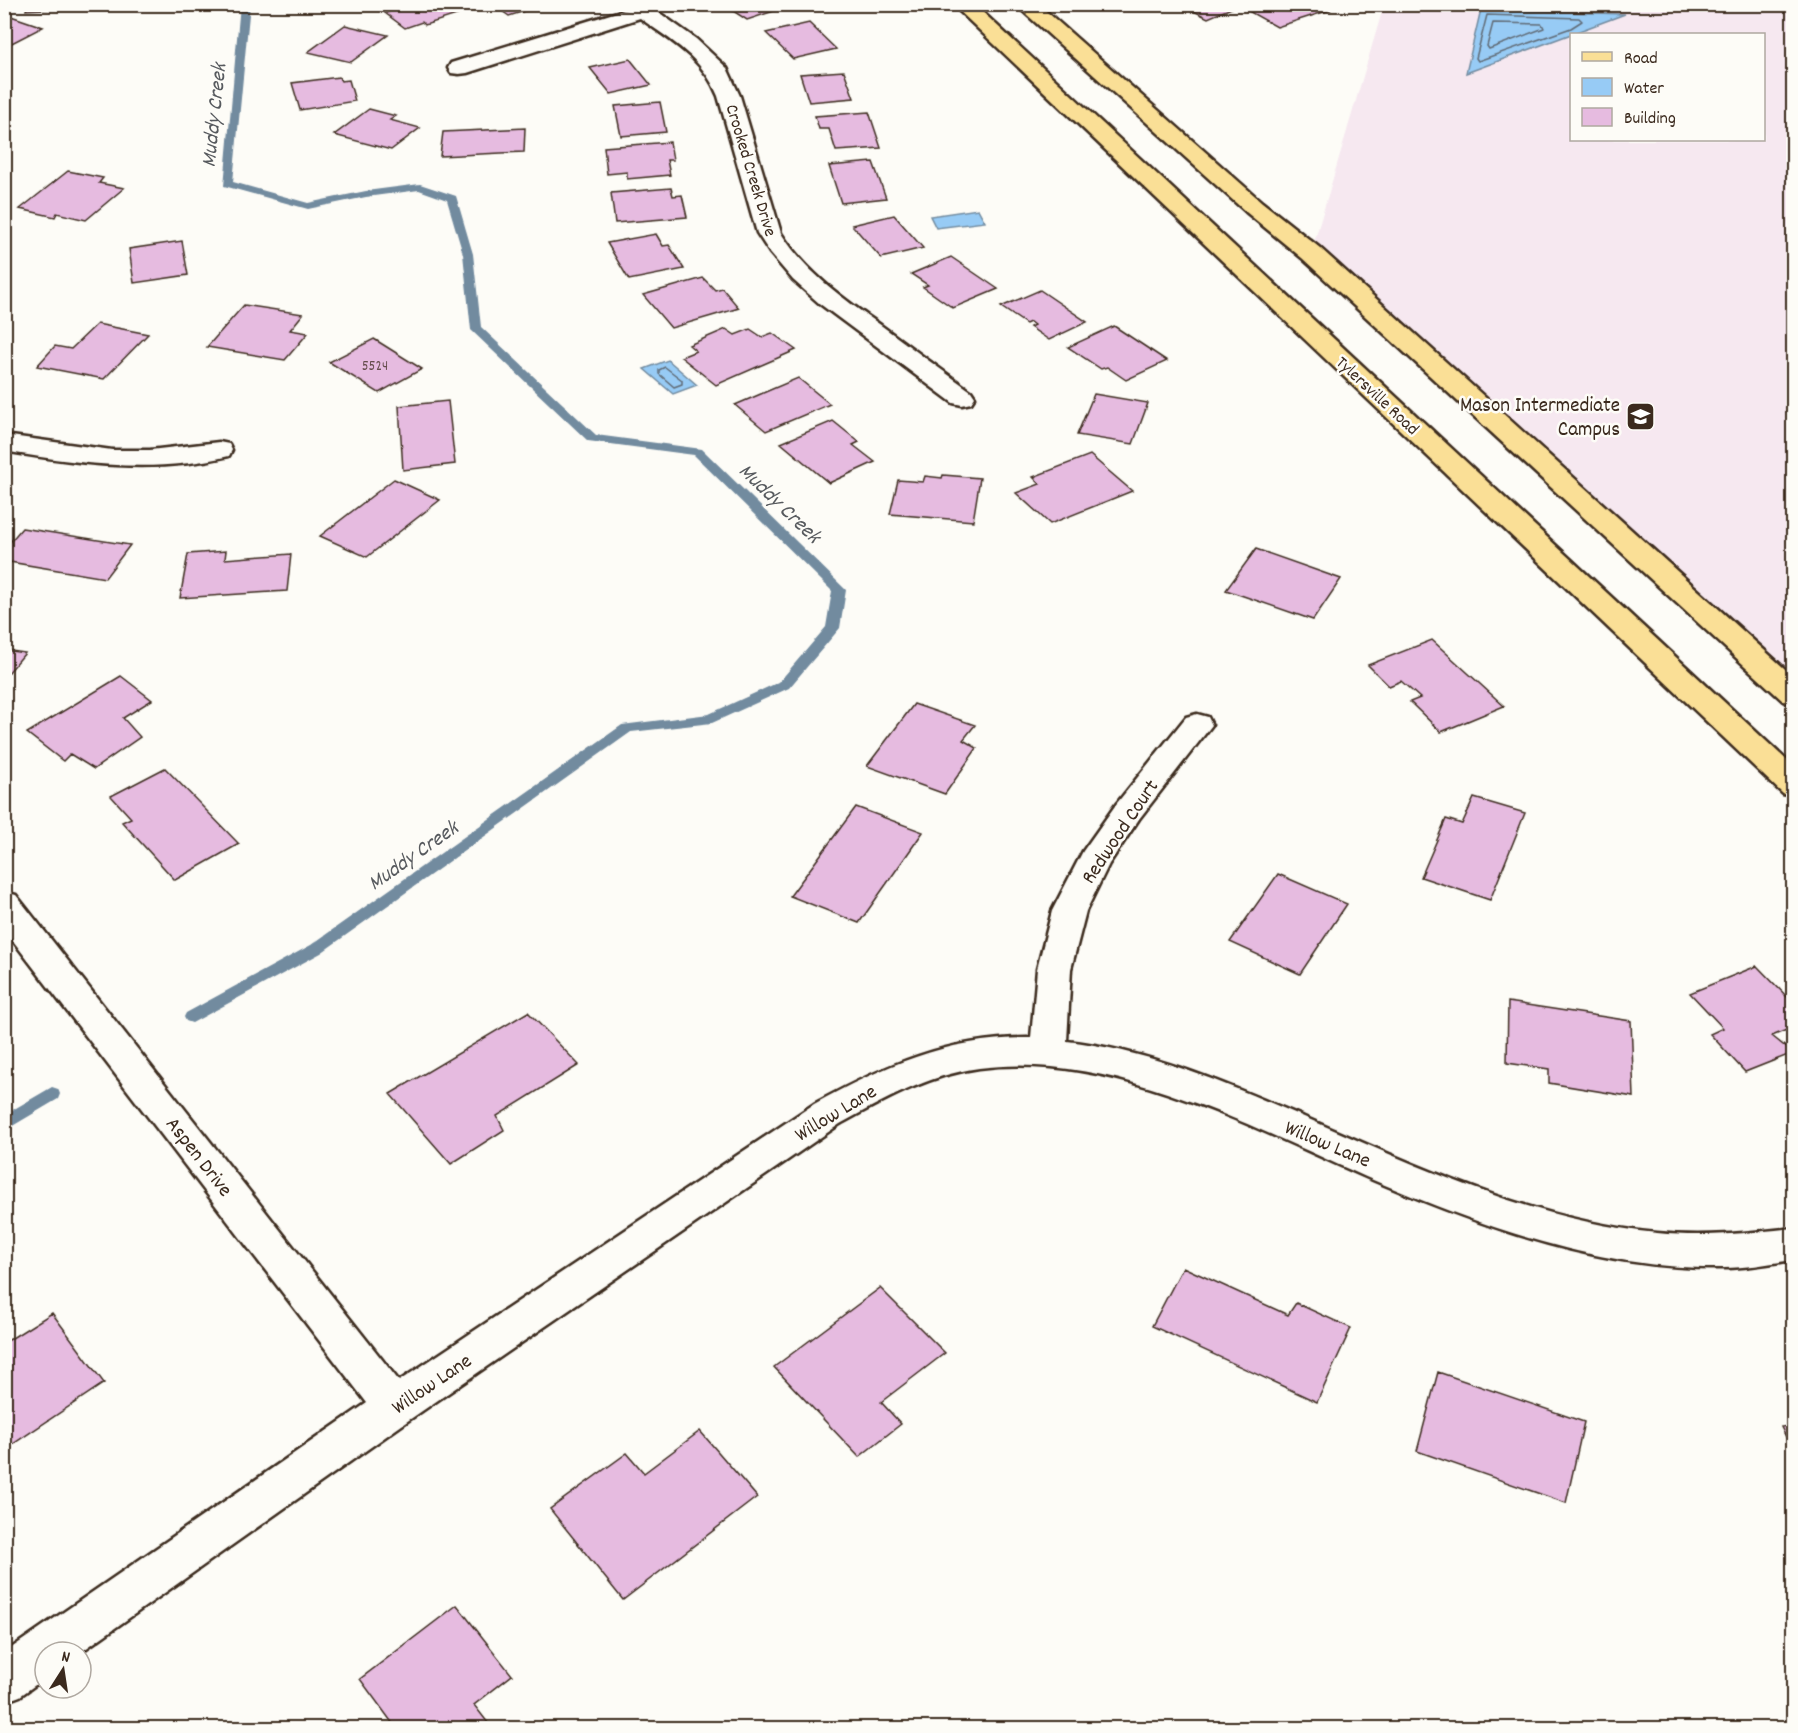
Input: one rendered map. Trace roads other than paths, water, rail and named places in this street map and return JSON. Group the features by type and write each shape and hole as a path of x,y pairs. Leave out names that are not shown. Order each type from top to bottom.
{"main road":[{"name":"Tylersville Road","path":"962,4 1794,786"},
{"path":"1025,4 1254,207 1311,253 1794,694"}],"street":[{"path":"459,68 638,8"},
{"name":"Crooked Creek Drive","path":"638,8 689,43 719,74 729,96 769,233 797,272 840,308 962,397"},
{"path":"4,442 56,452 119,459 158,458 219,450"},
{"name":"Redwood Court","path":"1048,1053 1054,969 1069,911 1095,859 1128,811 1197,724"},
{"name":"Aspen Drive","path":"4,904 395,1407"},
{"name":"Willow Lane","path":"4,1680 395,1407 827,1114 893,1078 928,1066 965,1057 1003,1052 1048,1053 1118,1064 1194,1087 1468,1202 1555,1230 1645,1249 1736,1252 1794,1244"}],"water":[{"path":"1481,9 1625,14 1570,33 1466,73"},
{"path":"978,209 985,222 936,228 930,216"},
{"path":"668,360 697,385 673,394 644,369"}],"waterway":[{"name":"Muddy Creek","path":"192,1017 316,949 627,728 712,718 784,685 833,628 839,590 698,452 592,438 475,328 468,254 452,198 420,187 366,194 308,206 228,184 245,4"},
{"name":"Muddy Creek","path":"4,1124 52,1094"}],"place":[{"name":"Mason Intermediate Campus","path":"1641,416"}]}
